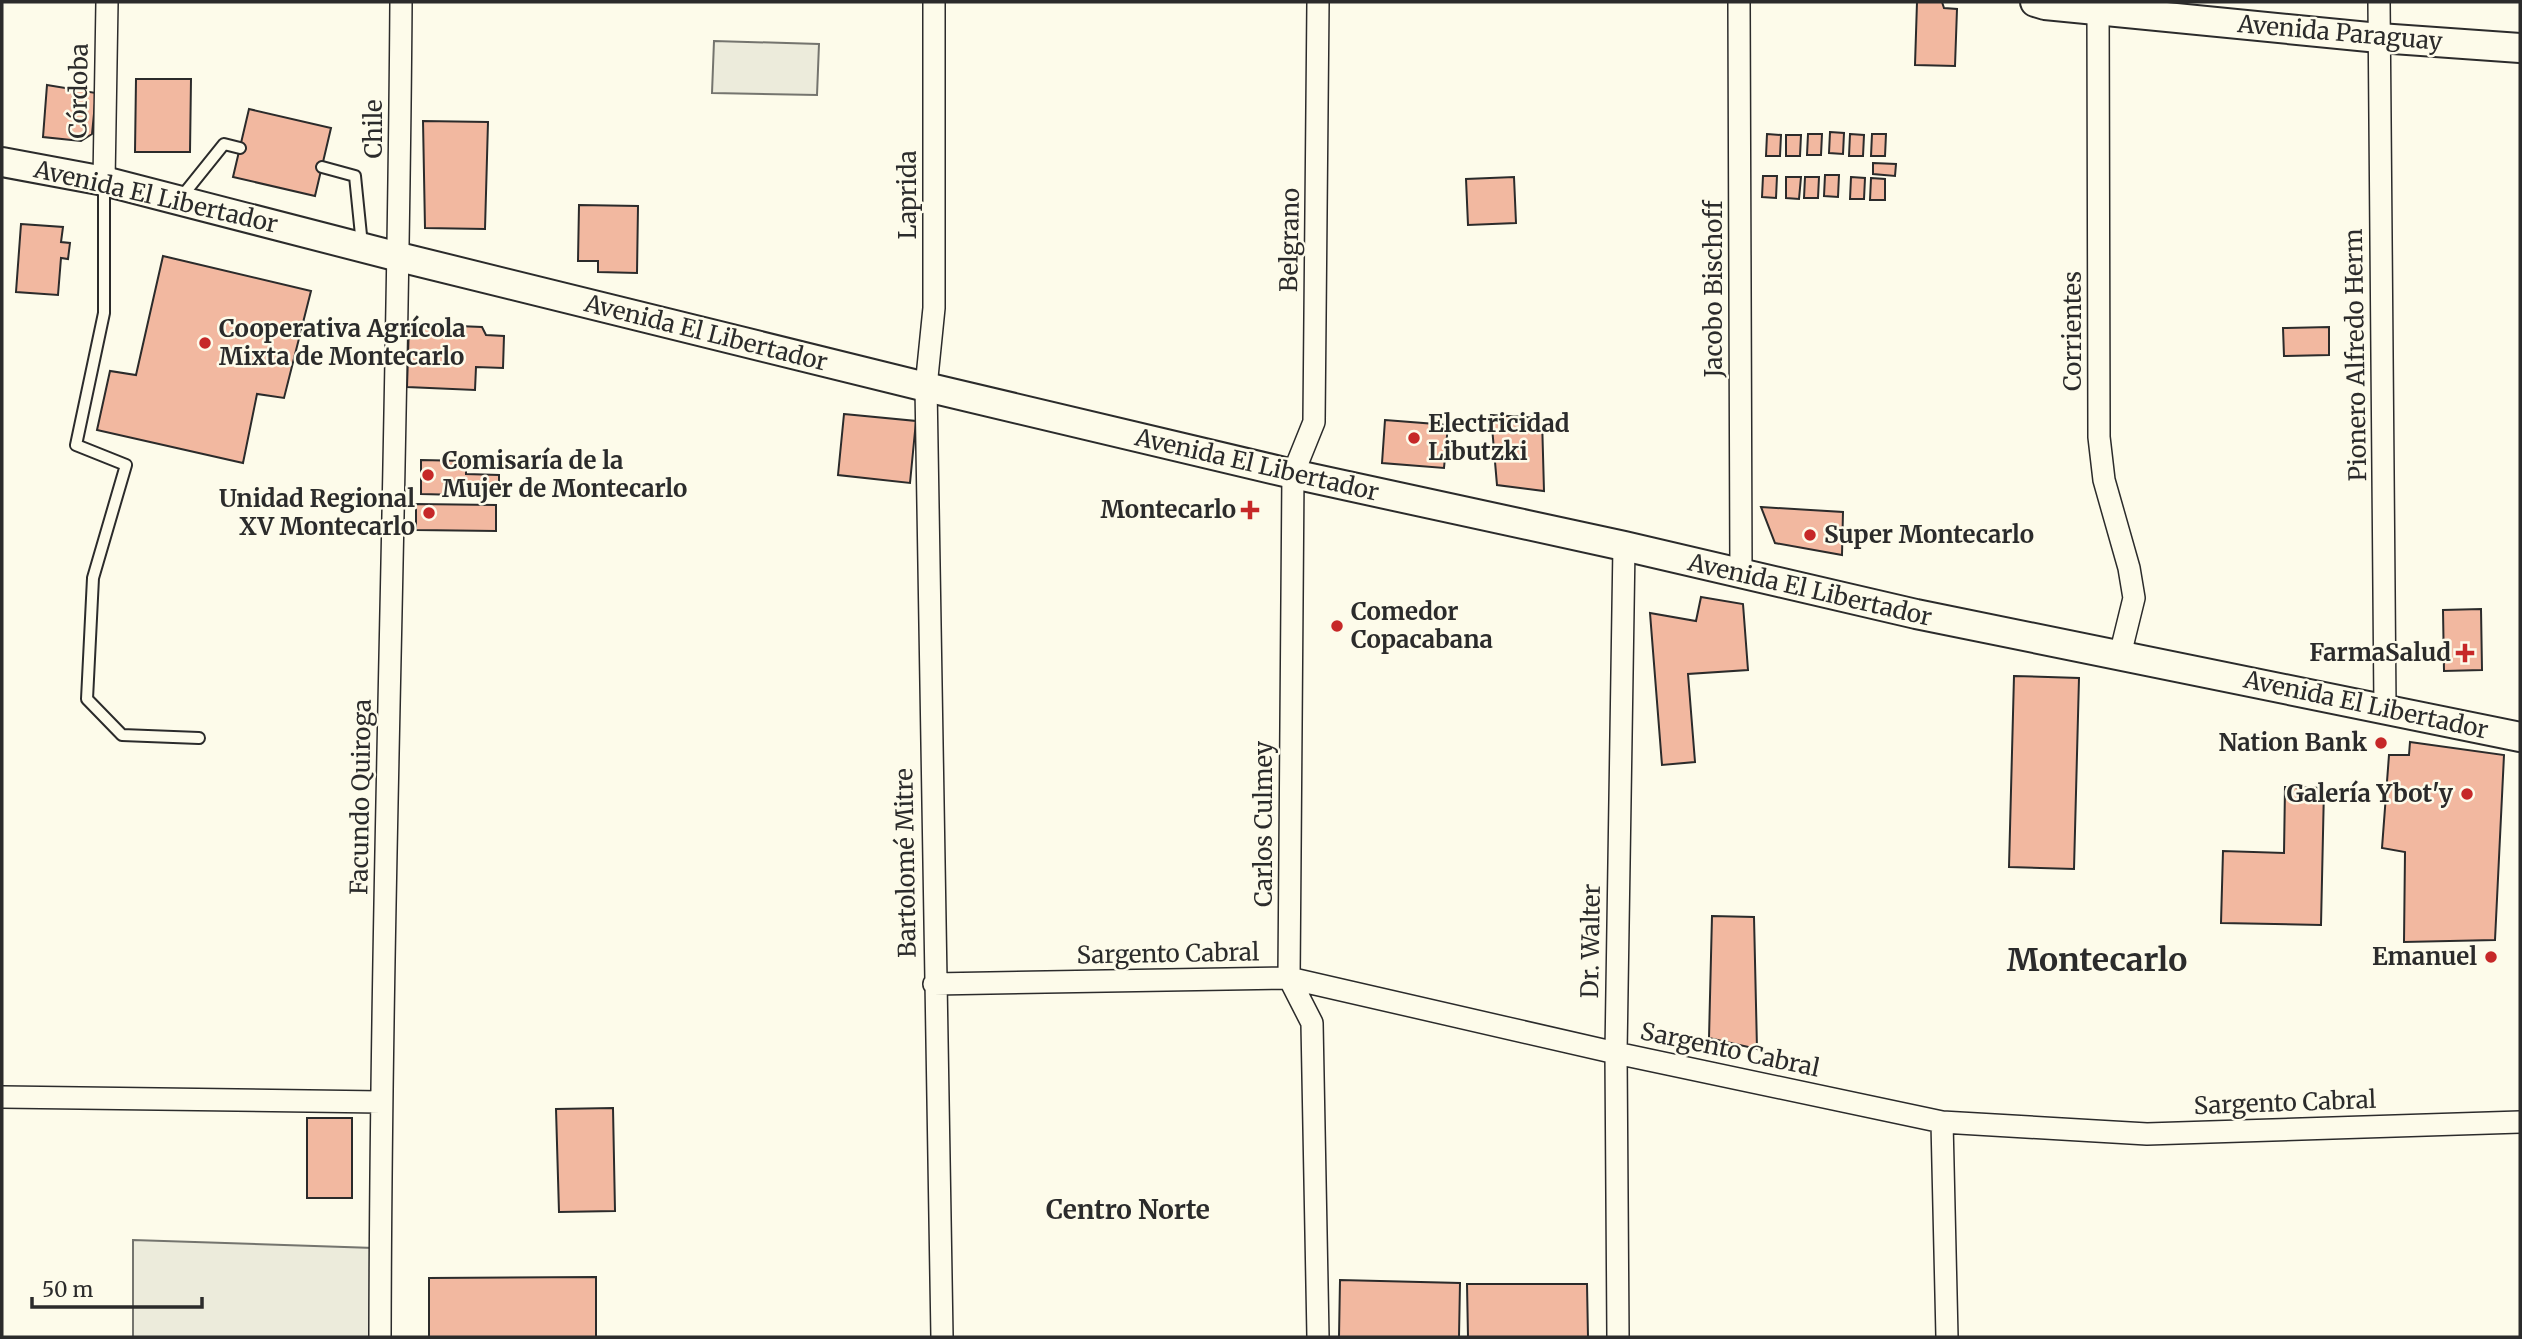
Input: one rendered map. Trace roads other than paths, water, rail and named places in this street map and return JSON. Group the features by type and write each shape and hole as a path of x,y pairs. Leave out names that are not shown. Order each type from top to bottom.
{"main road":[{"name":"Avenida Paraguay","path":"2035,2 2045,5 2098,6 2379,38 2520,48"},
{"name":"Avenida El Libertador","path":"2,162 104,181 362,248 926,387 1293,474 1624,546 1916,614 2520,737"}],"street":[{"name":"Córdoba","path":"104,181 107,2"},
{"name":"Chile","path":"399,257 401,2"},
{"name":"Laprida","path":"926,387 934,308 934,2"},
{"name":"Belgrano","path":"1293,474 1314,422 1318,2"},
{"name":"Jacobo Bischoff","path":"1740,2 1741,575"},
{"name":"Pionero Alfredo Herm","path":"2379,2 2385,708"},
{"name":"Corrientes","path":"2098,6 2099,437 2104,480 2129,568 2134,598 2120,655"},
{"name":"Facundo Quiroga","path":"380,1337 381,1102 399,257"},
{"name":"Bartolomé Mitre","path":"926,387 942,1337"},
{"name":"Carlos Culmey","path":"1293,474 1289,978 1312,1023 1318,1337"},
{"name":"Dr. Walter","path":"1618,1337 1616,1053 1624,546"},
{"name":"Sargento Cabral","path":"934,984 1289,978 1616,1053 1942,1122 2147,1134 2520,1122"},
{"path":"2,1097 381,1102"},
{"path":"1942,1122 1947,1337"}],"lane":[{"path":"179,200 224,144 240,148"},
{"path":"321,167 355,176 362,248"},
{"path":"104,181 104,313 76,445 126,466 93,578 87,699 122,735 200,738"}],"place":[{"name":"Cooperativa Agrícola Mixta de Montecarlo","path":"205,343"},
{"name":"Electricidad Libutzki","path":"1414,438"},
{"name":"Comisaría de la Mujer de Montecarlo","path":"428,475"},
{"name":"Montecarlo","path":"1250,510"},
{"name":"Unidad Regional XV Montecarlo","path":"429,513"},
{"name":"Super Montecarlo","path":"1810,535"},
{"name":"Comedor Copacabana","path":"1337,626"},
{"name":"FarmaSalud","path":"2465,653"},
{"name":"Nation Bank","path":"2381,743"},
{"name":"Galería Ybot'y","path":"2467,794"},
{"name":"Emanuel","path":"2491,957"}],"district":[{"name":"Montecarlo","path":"2097,960"},
{"name":"Centro Norte","path":"1128,1210"}]}
